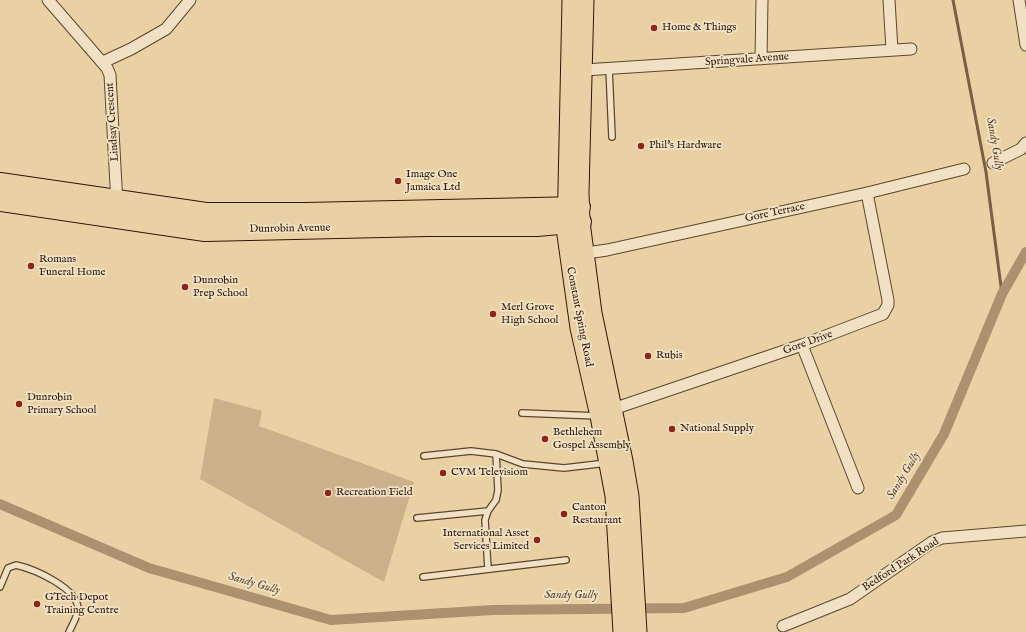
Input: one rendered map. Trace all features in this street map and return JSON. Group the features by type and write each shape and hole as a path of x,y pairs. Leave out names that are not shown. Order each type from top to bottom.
{"highway":[{"name":"Dunrobin Avenue","path":"0,183 205,231 428,226 537,226 573,215"},
{"name":"Dunrobin Avenue","path":"0,201 115,209"}],"main road":[{"name":"Constant Spring Road","path":"571,0 573,215 585,253 606,412 609,462 627,578"},
{"name":"Constant Spring Road","path":"585,0 584,70 573,215 568,255 580,328 606,412 624,461 630,496 627,578 630,630"}],"street":[{"name":"Lindsay Crescent","path":"48,0 103,62 110,75 115,209"},
{"path":"103,62 166,30 190,0"},
{"path":"760,59 762,0"},
{"path":"889,0 892,50"},
{"path":"1019,0 1026,45"},
{"name":"Springvale Avenue","path":"584,70 911,49"},
{"path":"993,163 1021,149 1026,142"},
{"name":"Gore Terrace","path":"568,255 585,253 867,193 964,169"},
{"name":"Gore Drive","path":"606,412 802,345 878,317 886,310 888,300 867,193"},
{"path":"802,345 858,488"},
{"name":"Bedford Park Road","path":"783,626 850,598 932,542 942,538 1026,531"}],"lane":[{"path":"609,68 612,137"},
{"path":"522,413 606,412"},
{"path":"424,456 471,451 496,454 523,464 564,468 609,462"},
{"path":"488,570 485,520 488,511 496,500 498,490 496,454"},
{"path":"417,518 488,511"},
{"path":"423,577 566,560"},
{"path":"0,587 8,568 16,565 58,583 70,591 78,606 78,612 69,632"}],"shaded area":[{"name":"Recreation Field","path":"214,398 262,411 259,426 414,482 384,582 200,479"}],"waterway":[{"name":"Sandy Gully","path":"953,0 986,172 1002,294"},
{"name":"Sandy Gully","path":"0,504 149,568 331,620 493,610 684,608 787,577 896,515 944,434 1002,294 1026,252"}],"place":[{"name":"Home & Things","path":"654,28"},
{"name":"Phil's Hardware","path":"641,146"},
{"name":"Image One Jamaica Ltd","path":"398,181"},
{"name":"Romans Funeral Home","path":"31,266"},
{"name":"Dunrobin Prep School","path":"185,287"},
{"name":"Merl Grove High School","path":"493,314"},
{"name":"Rubis","path":"648,356"},
{"name":"Dunrobin Primary School","path":"19,404"},
{"name":"National Supply","path":"672,429"},
{"name":"Bethlehem Gospel Assembly","path":"545,439"},
{"name":"CVM Televisiom","path":"443,473"},
{"name":"Recreation Field","path":"328,493"},
{"name":"Canton Restaurant","path":"564,514"},
{"name":"International Asset Services Limited","path":"537,540"},
{"name":"GTech Depot Training Centre","path":"37,604"}]}
